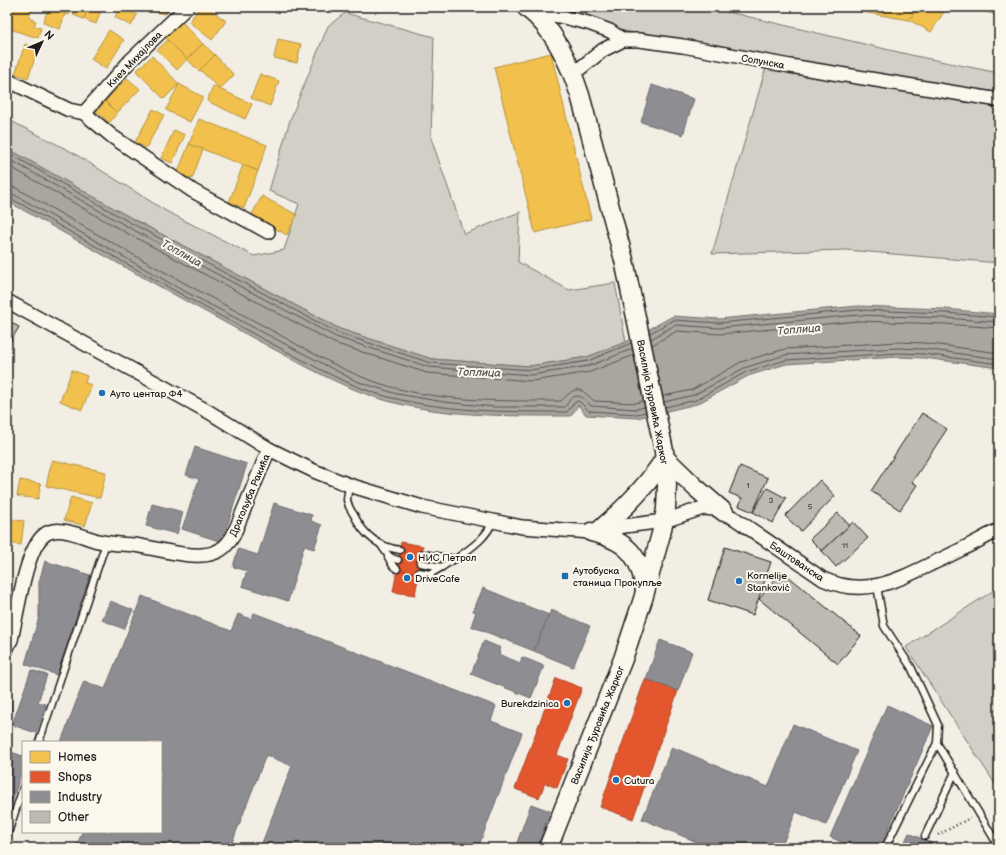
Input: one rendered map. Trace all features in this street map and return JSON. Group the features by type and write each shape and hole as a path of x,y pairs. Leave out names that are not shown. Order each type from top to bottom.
{"main road":[{"name":"Василија Ђуровића Жарког","path":"528,9 554,38 562,50 573,74 593,139 624,260 664,455 667,485 666,509 662,534 645,592 623,659 548,848"},
{"path":"645,592 639,564 628,549 614,538 596,530 630,502 649,480 664,455 695,487 724,512"}],"street":[{"name":"Кнез Михајлова","path":"84,113 130,61 187,7"},
{"path":"528,9 588,23 610,31 623,40 603,50 573,74"},
{"name":"Солунска","path":"623,40 639,40 683,46 790,66 999,100"},
{"path":"7,80 69,110 84,113 113,137 193,191 268,232"},
{"path":"7,301 209,412 269,449"},
{"name":"Драгољуба Ракића","path":"7,646 11,640 27,566 32,552 43,536 56,530 63,530 106,543 134,545 190,555 202,556 212,554 228,545 233,536 269,449 314,471 349,485 422,507 522,527 596,530 664,521"},
{"name":"Баштованска","path":"664,521 703,508 715,509 724,512 823,579 835,585 856,587 889,584 999,530"}],"lane":[{"path":"349,485 347,500 363,531 371,539 380,544 388,548 400,550"},
{"path":"419,572 430,574 450,561 456,559 481,540 491,528 493,521"},
{"path":"39,741 106,543"},
{"path":"380,544 393,566 397,569"},
{"path":"422,554 456,559"},
{"path":"387,555 398,560"},
{"path":"420,564 442,566"},
{"path":"877,586 884,626 911,667 938,725 937,742 885,848"},
{"path":"937,742 999,847"},
{"path":"925,836 954,772"},
{"path":"7,836 22,791"}],"path":[{"path":"925,836 938,835 979,814"}],"shaded area":[{"path":"558,7 707,7 915,56 999,73 999,263 846,250 712,254 769,57 624,31"},
{"path":"345,13 434,37 431,138 464,234 520,212 518,262 569,290 615,283 626,342 587,357 530,366 432,359 340,329 133,219 7,148 7,119 72,152 166,211 254,256 284,250 299,204 269,191 290,120 328,26"},
{"path":"999,587 999,790 906,647"}],"water":[{"name":"Топлица","path":"7,148 133,219 340,329 432,359 530,366 587,357 626,342 673,316 719,319 858,306 945,309 999,314 999,368 924,358 899,357 786,364 748,376 697,404 637,418 586,415 578,405 571,416 483,415 417,408 377,398 341,384 306,367 7,201"}],"building: Homes":[{"path":"14,7 32,8 29,18 36,21 34,26 41,28 38,38 7,28"},
{"path":"49,7 65,14 60,29 43,23"},
{"path":"49,7 72,7 69,15"},
{"path":"76,7 88,7 84,19 73,15"},
{"path":"88,7 102,7 96,24 84,19"},
{"path":"120,7 124,7 137,15 131,26 115,17"},
{"path":"131,7 167,7 166,14"},
{"path":"200,7 207,7 226,21 212,40 189,22"},
{"path":"858,7 919,7 909,20 857,11"},
{"path":"919,7 947,7 931,32 909,20"},
{"path":"971,7 999,7 999,16"},
{"path":"181,21 203,44 187,59 165,37"},
{"path":"109,30 124,40 106,69 91,59"},
{"path":"278,39 301,44 297,63 274,58"},
{"path":"168,40 187,59 177,70 157,50"},
{"path":"25,44 38,49 28,78 15,74"},
{"path":"203,44 215,55 199,71 187,59"},
{"path":"551,53 591,219 535,233 494,67"},
{"path":"215,55 234,75 220,89 200,70"},
{"path":"152,56 179,84 164,99 136,71"},
{"path":"260,74 279,81 270,106 251,98"},
{"path":"127,78 140,89 117,113 105,101"},
{"path":"179,84 203,97 190,122 166,110"},
{"path":"213,86 252,104 245,119 207,101"},
{"path":"105,101 117,113 109,123 96,111"},
{"path":"153,109 164,115 146,148 135,142"},
{"path":"199,119 267,145 258,171 189,144"},
{"path":"174,130 185,135 172,163 161,158"},
{"path":"189,144 203,149 192,179 177,174"},
{"path":"243,165 258,171 244,208 229,202"},
{"path":"262,196 297,215 287,235 251,216"},
{"path":"72,370 87,376 85,383 92,385 82,410 60,401"},
{"path":"52,460 106,472 100,498 46,486"},
{"path":"20,480 41,484 38,499 17,496"},
{"path":"71,497 92,503 85,526 64,520"},
{"path":"8,519 24,521 21,545 7,543"},
{"path":"7,585 11,586 9,614 7,613"}],"building: Shops":[{"name":"НИС Петрол","path":"401,542 423,546 419,573 397,570"},
{"path":"397,570 419,573 415,595 393,592"},
{"path":"556,678 582,688 557,755 568,759 557,788 545,783 539,798 515,789"},
{"path":"645,679 678,691 633,819 600,807"}],"building: Industry":[{"path":"652,85 694,99 683,135 641,122"},
{"path":"195,447 247,464 222,542 182,529 199,479 186,475"},
{"path":"274,503 312,515 311,521 322,525 314,549 304,546 288,601 242,586 247,571 233,567 238,549 258,555"},
{"path":"152,504 183,512 177,534 146,526"},
{"path":"45,561 90,575 57,675 25,664 39,617 39,582"},
{"path":"483,588 549,615 534,651 471,626 476,612 473,611"},
{"path":"142,596 231,631 238,614 251,619 254,613 496,706 491,721 522,733 478,848 260,848 292,766 266,755 230,848 76,848 82,833 162,833 162,741 61,741 84,681 105,689"},
{"path":"110,601 133,610 124,629 102,620"},
{"path":"551,610 590,626 573,667 534,651"},
{"path":"660,640 692,652 678,691 646,679"},
{"path":"484,641 501,648 499,654 520,663 522,657 544,666 531,698 471,674"},
{"path":"8,662 12,711 7,711"},
{"path":"31,670 47,675 38,702 46,704 36,733 12,725"},
{"path":"887,705 933,726 880,848 854,848 830,837"},
{"path":"793,724 857,751 826,825 796,812 781,848 711,848 642,819 672,747 768,787"},
{"path":"11,752 22,756 22,771 7,817 7,762"},
{"path":"531,804 550,811 537,848 515,848"},
{"path":"909,833 942,848 902,848"},
{"path":"637,842 652,848 634,848"}],"building: Other":[{"path":"7,320 19,327 7,347"},
{"path":"922,413 947,429 912,482 917,485 900,510 871,491"},
{"path":"740,466 768,478 753,512 739,506 742,498 729,493"},
{"path":"820,480 835,496 801,531 785,516"},
{"path":"767,488 786,498 773,523 753,512"},
{"path":"838,513 850,526 822,551 810,539"},
{"path":"853,522 868,538 836,567 822,551"},
{"name":"Kornelije Stanković","path":"725,547 771,562 753,615 708,600"},
{"path":"782,571 861,636 838,664 759,599"}],"place":[{"name":"Ауто центар Ф4","path":"102,393"},
{"name":"НИС Петрол","path":"410,557"},
{"name":"Аутобуска станица Прокупље","path":"565,576"},
{"name":"DriveCafe","path":"407,578"},
{"name":"Kornelije Stanković","path":"739,581"},
{"name":"Burekdzinica","path":"567,703"},
{"name":"Cutura","path":"616,780"}]}
